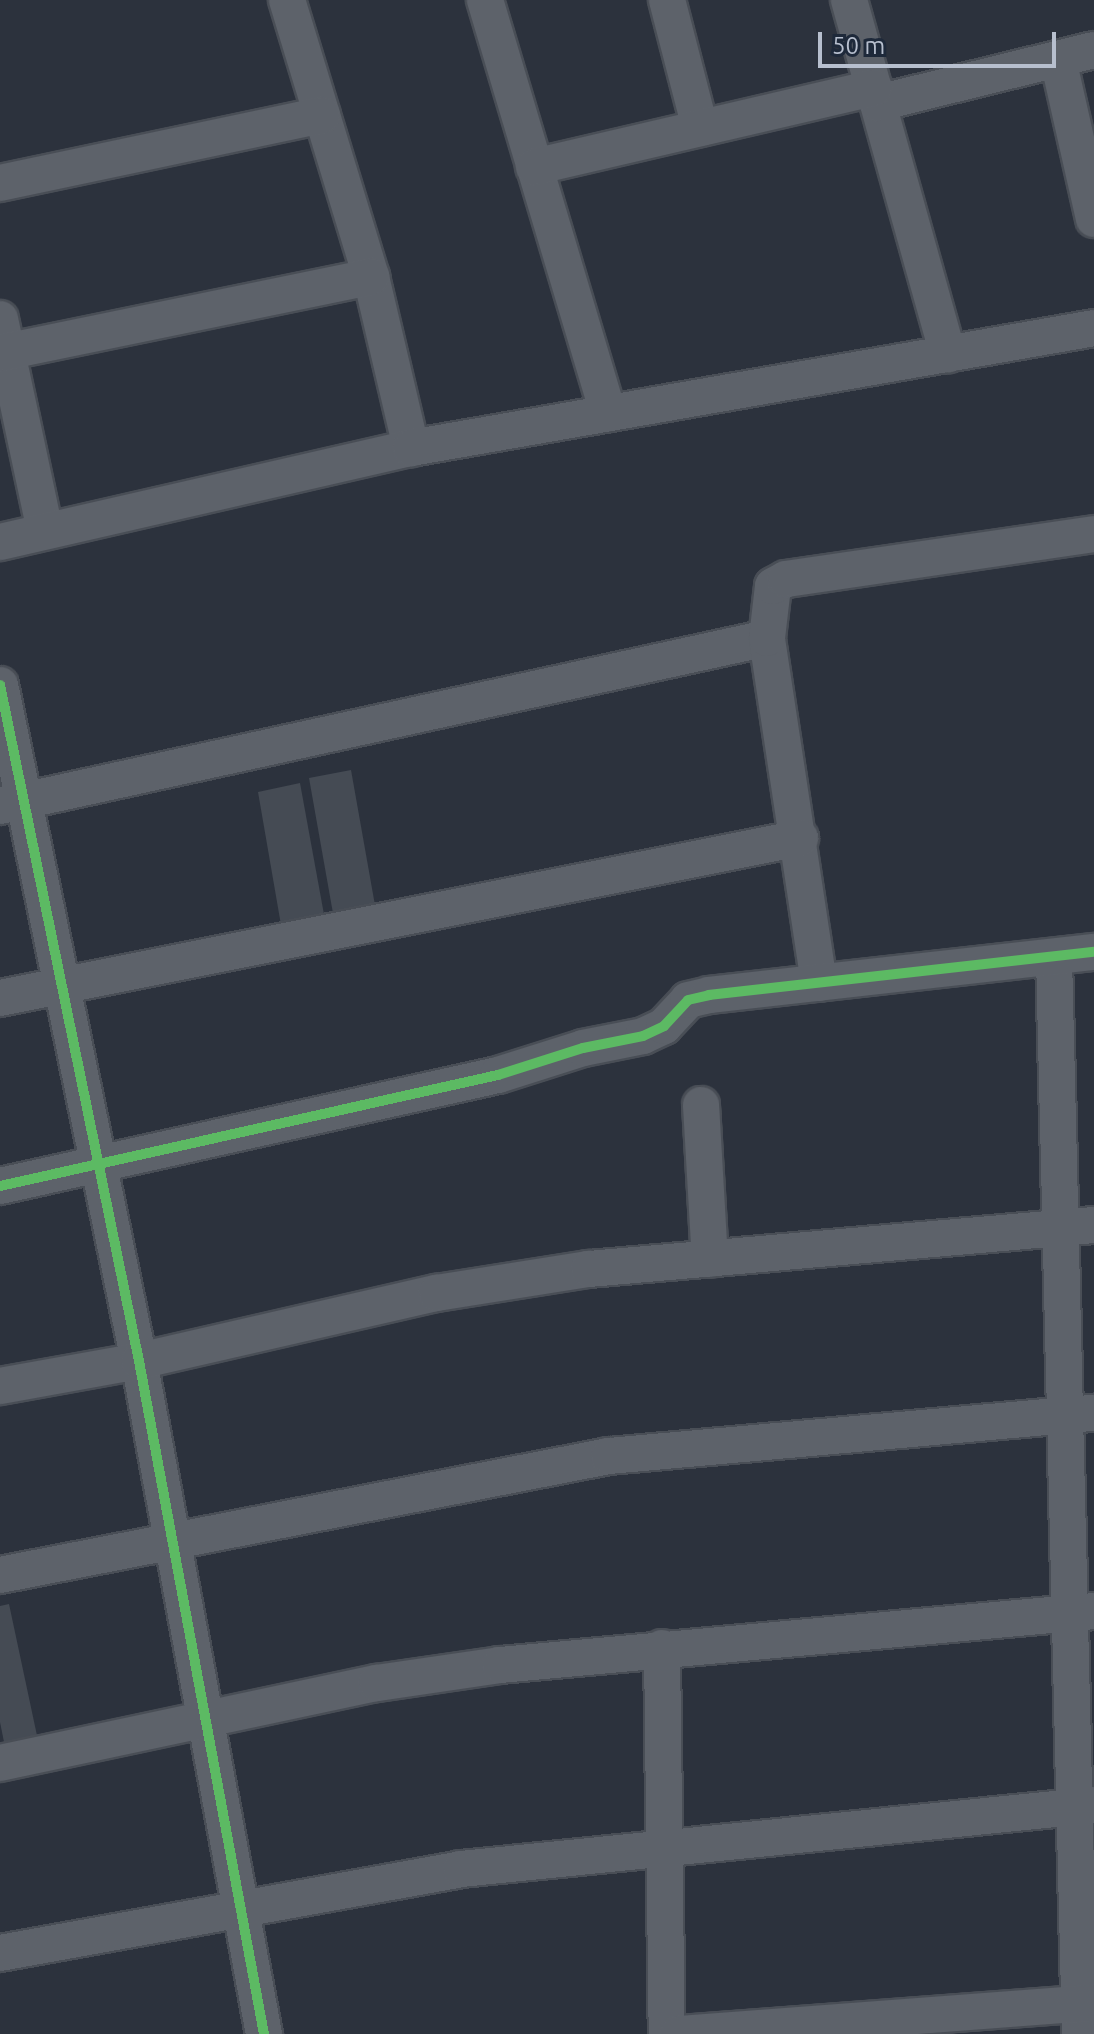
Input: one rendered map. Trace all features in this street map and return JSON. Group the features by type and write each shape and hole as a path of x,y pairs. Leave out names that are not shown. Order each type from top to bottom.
{"street":[{"path":"287,0 371,277 411,448"},
{"path":"485,0 608,413"},
{"path":"667,0 700,128"},
{"path":"849,0 948,354"},
{"path":"534,167 700,128 876,96 1094,50"},
{"path":"1058,59 1094,219"},
{"path":"0,183 322,115"},
{"path":"45,530 3,341 371,277"},
{"path":"0,542 411,448 1094,328"},
{"path":"819,983 800,838 767,638 768,599 773,586 786,579 1094,534"},
{"path":"11,804 767,638"},
{"path":"0,685 11,804 59,986 139,1361 209,1722 264,2034"},
{"path":"0,998 800,838"},
{"path":"0,1186 498,1075 583,1048 643,1036 664,1026 688,1000 1094,952"},
{"path":"678,2034 1085,2014 1079,1227 1054,957"},
{"path":"701,1105 710,1259"},
{"path":"0,1386 139,1361 437,1293 589,1269 1079,1227"},
{"path":"0,1575 609,1456 1081,1414"},
{"path":"0,1763 209,1722 377,1683 662,1648 1081,1612"},
{"path":"662,1648 662,1846 667,2034"},
{"path":"0,1953 461,1869 662,1846 1085,1806"}],"building":[{"path":"351,770 376,911 334,919 309,778"},
{"path":"300,783 325,920 281,925 258,792"},
{"path":"9,1604 39,1745 6,1752 0,1722 0,1606"}],"cycle path":[{"path":"0,685 139,1361 264,2034"},
{"path":"0,1186 498,1075 583,1048 643,1036 664,1026 688,1000 709,995 1094,952"}]}
